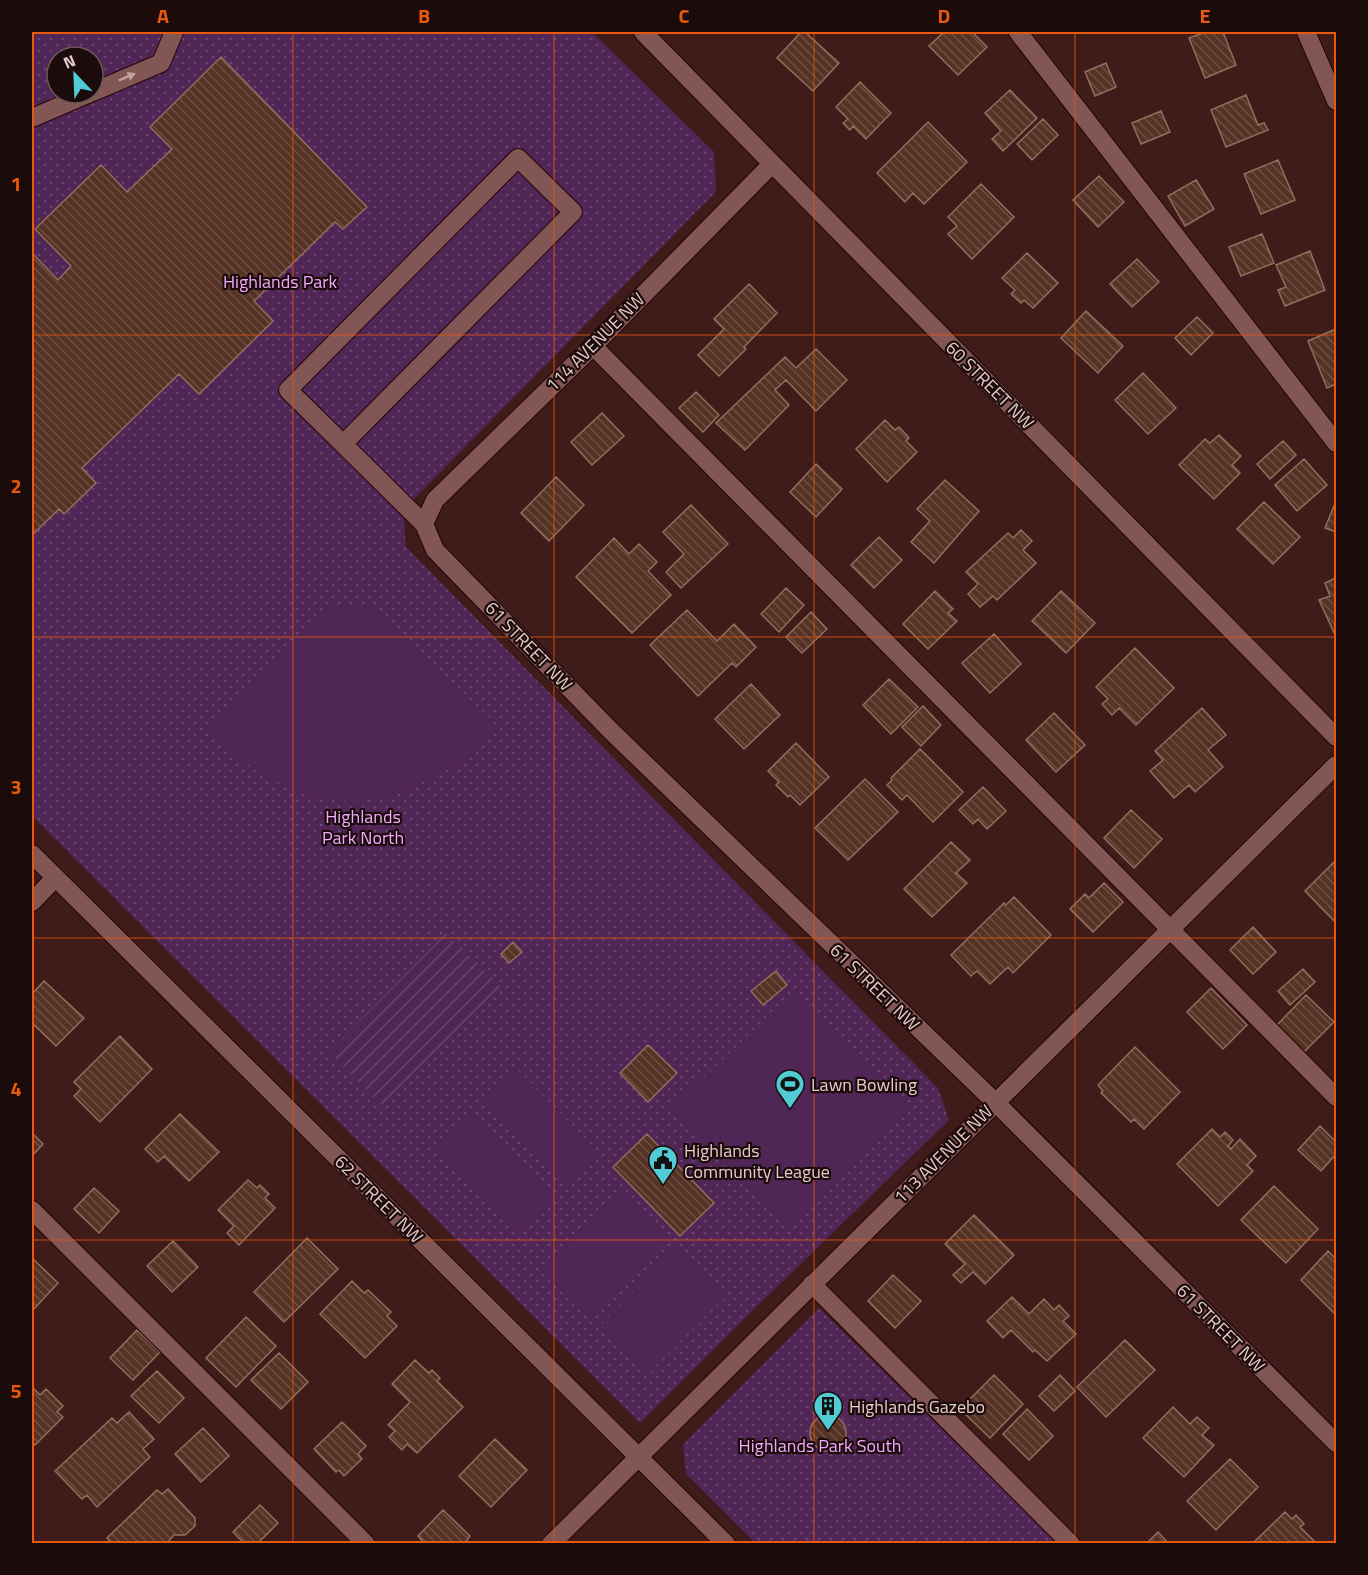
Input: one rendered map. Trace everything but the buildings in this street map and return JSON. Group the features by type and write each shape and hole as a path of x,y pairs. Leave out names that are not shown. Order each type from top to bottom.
{"street":[{"path":"105,87 161,63 174,32"},
{"name":"60 STREET NW","path":"643,32 1336,737"},
{"path":"1018,32 1336,443"},
{"path":"1306,32 1336,102"},
{"path":"32,118 62,105"},
{"path":"343,444 573,212 518,158 288,390 424,524"},
{"name":"114 AVENUE NW","path":"424,524 435,500 593,346 772,164"},
{"path":"593,346 1336,1097"},
{"name":"61 STREET NW","path":"424,524 435,550 611,731 995,1102 1336,1443"},
{"name":"113 AVENUE NW","path":"551,1544 1336,765"},
{"name":"62 STREET NW","path":"32,854 726,1544"},
{"path":"32,902 55,878"},
{"path":"32,1210 366,1544"},
{"path":"812,1284 1071,1544"}],"green space":[{"name":"Highlands Park","path":"32,32 592,32 714,152 716,192 403,510 406,547 938,1088 949,1120 640,1423 32,816"},
{"path":"369,604 495,723 463,762 390,797 352,802 305,795 260,774 207,731 331,606"},
{"path":"446,933 501,987 382,1106 329,1052"},
{"name":"Lawn Bowling","path":"792,992 910,1108 789,1228 671,1110"},
{"path":"518,1070 598,1151 564,1185 484,1104"},
{"path":"474,1114 555,1197 517,1234 437,1152"},
{"path":"619,1191 665,1238 587,1317 539,1270"},
{"path":"677,1248 725,1297 647,1375 599,1327"},
{"name":"Highlands Park South","path":"819,1308 1058,1543 755,1543 686,1474 683,1444"}],"place":[{"name":"Lawn Bowling","path":"790,1110"},
{"name":"Highlands Community League","path":"663,1186"},
{"name":"Highlands Gazebo","path":"828,1432"}],"park label":[{"name":"Highlands Park North","path":"363,826"}]}
